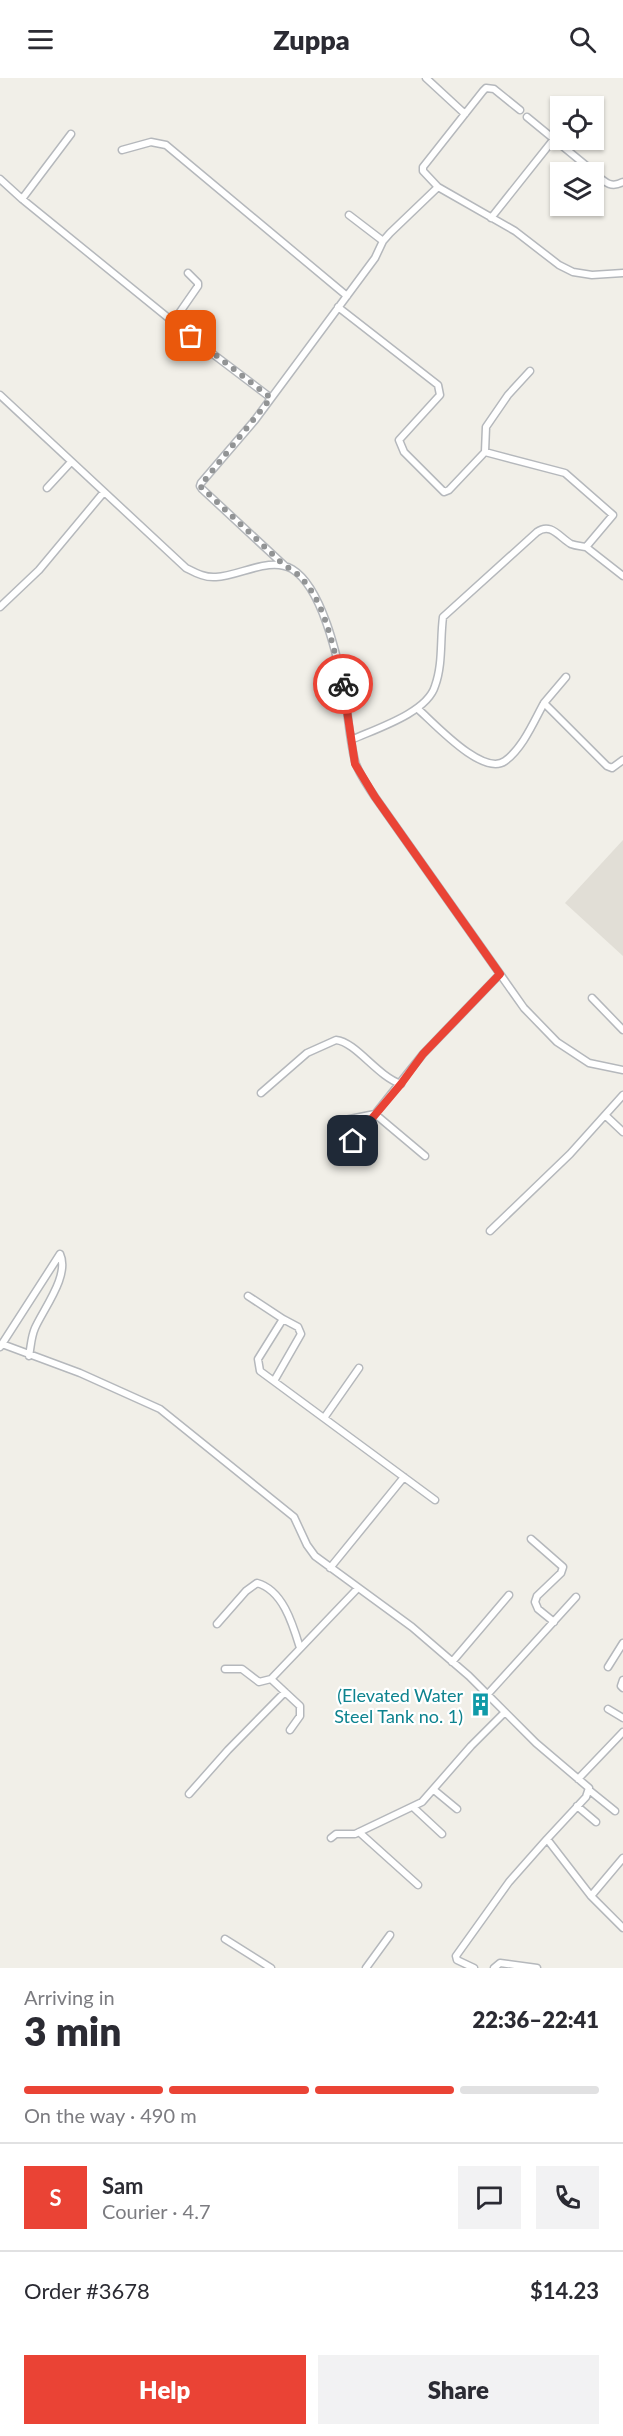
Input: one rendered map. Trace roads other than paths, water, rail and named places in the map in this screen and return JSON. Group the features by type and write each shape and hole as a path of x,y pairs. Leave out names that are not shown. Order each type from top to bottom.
{"street":[{"path":"426,78 465,114"},
{"path":"520,111 494,89 486,88 423,167 423,171 438,187 515,231 573,272 592,275 623,273"},
{"path":"527,117 550,137"},
{"path":"22,199 71,134"},
{"path":"122,150 151,142 166,146 347,296"},
{"path":"491,218 550,144"},
{"path":"565,150 580,162"},
{"path":"0,179 173,322 271,398"},
{"path":"604,181 616,186 623,182"},
{"path":"438,187 382,241 375,258 347,296 271,398 200,486 285,566 294,570 302,579 324,616 344,688 355,764 375,797 524,1008 557,1042 589,1064 623,1070"},
{"path":"349,215 382,241"},
{"path":"173,322 198,286 198,283 188,273"},
{"path":"338,307 438,385 440,395 399,440 404,452 444,492 449,490 485,452 486,427 508,395 530,371"},
{"path":"0,395 186,568 199,575 216,577 271,565 285,566"},
{"path":"485,452 565,473 613,515"},
{"path":"47,489 71,462"},
{"path":"0,607 39,570 104,492"},
{"path":"586,547 613,515 623,513"},
{"path":"351,740 418,709 430,697 435,687 442,646 443,617 542,528 550,528 571,543 586,547 623,576"},
{"path":"418,709 475,759 496,764 505,762 519,745 544,703 566,677"},
{"path":"544,703 607,766 612,768 623,760"},
{"path":"353,1141 423,1054 500,974"},
{"path":"592,998 623,1030"},
{"path":"261,1093 307,1053 336,1040 346,1043 387,1078 401,1084"},
{"path":"490,1231 570,1154 623,1095"},
{"path":"340,1121 375,1114"},
{"path":"375,1114 425,1156"},
{"path":"605,1115 623,1132"},
{"path":"29,1356 35,1328 61,1274 63,1264 60,1254 1,1345 29,1356 81,1373 160,1409 294,1517 307,1545 315,1556 412,1627 536,1743 615,1811"},
{"path":"248,1296 297,1327 301,1334 274,1382"},
{"path":"283,1318 258,1359 260,1371 435,1500"},
{"path":"324,1418 359,1368"},
{"path":"330,1568 404,1476"},
{"path":"531,1539 563,1567 561,1573 537,1596 535,1602 538,1609 554,1622"},
{"path":"217,1624 256,1582 267,1588 284,1607 293,1622 300,1647"},
{"path":"225,1670 242,1670 259,1682 271,1679 358,1588"},
{"path":"452,1662 509,1595"},
{"path":"487,1695 576,1597"},
{"path":"608,1667 623,1643"},
{"path":"271,1679 302,1710 290,1730"},
{"path":"623,1680 621,1686 623,1688"},
{"path":"189,1794 285,1692"},
{"path":"608,1709 623,1718"},
{"path":"331,1838 336,1834 359,1832 414,1808 434,1790 471,1746 505,1712"},
{"path":"578,1779 623,1732"},
{"path":"434,1790 457,1809"},
{"path":"474,1968 456,1956 509,1882 589,1790"},
{"path":"577,1806 596,1822"},
{"path":"414,1808 442,1834"},
{"path":"359,1832 418,1885"},
{"path":"547,1839 591,1896 623,1928"},
{"path":"591,1896 623,1858"},
{"path":"366,1968 390,1935"},
{"path":"225,1939 271,1968"},
{"path":"494,1968 500,1963 537,1968"}],"place":[{"name":"(Elevated Water Steel Tank no. 1)","path":"481,1705"}]}
